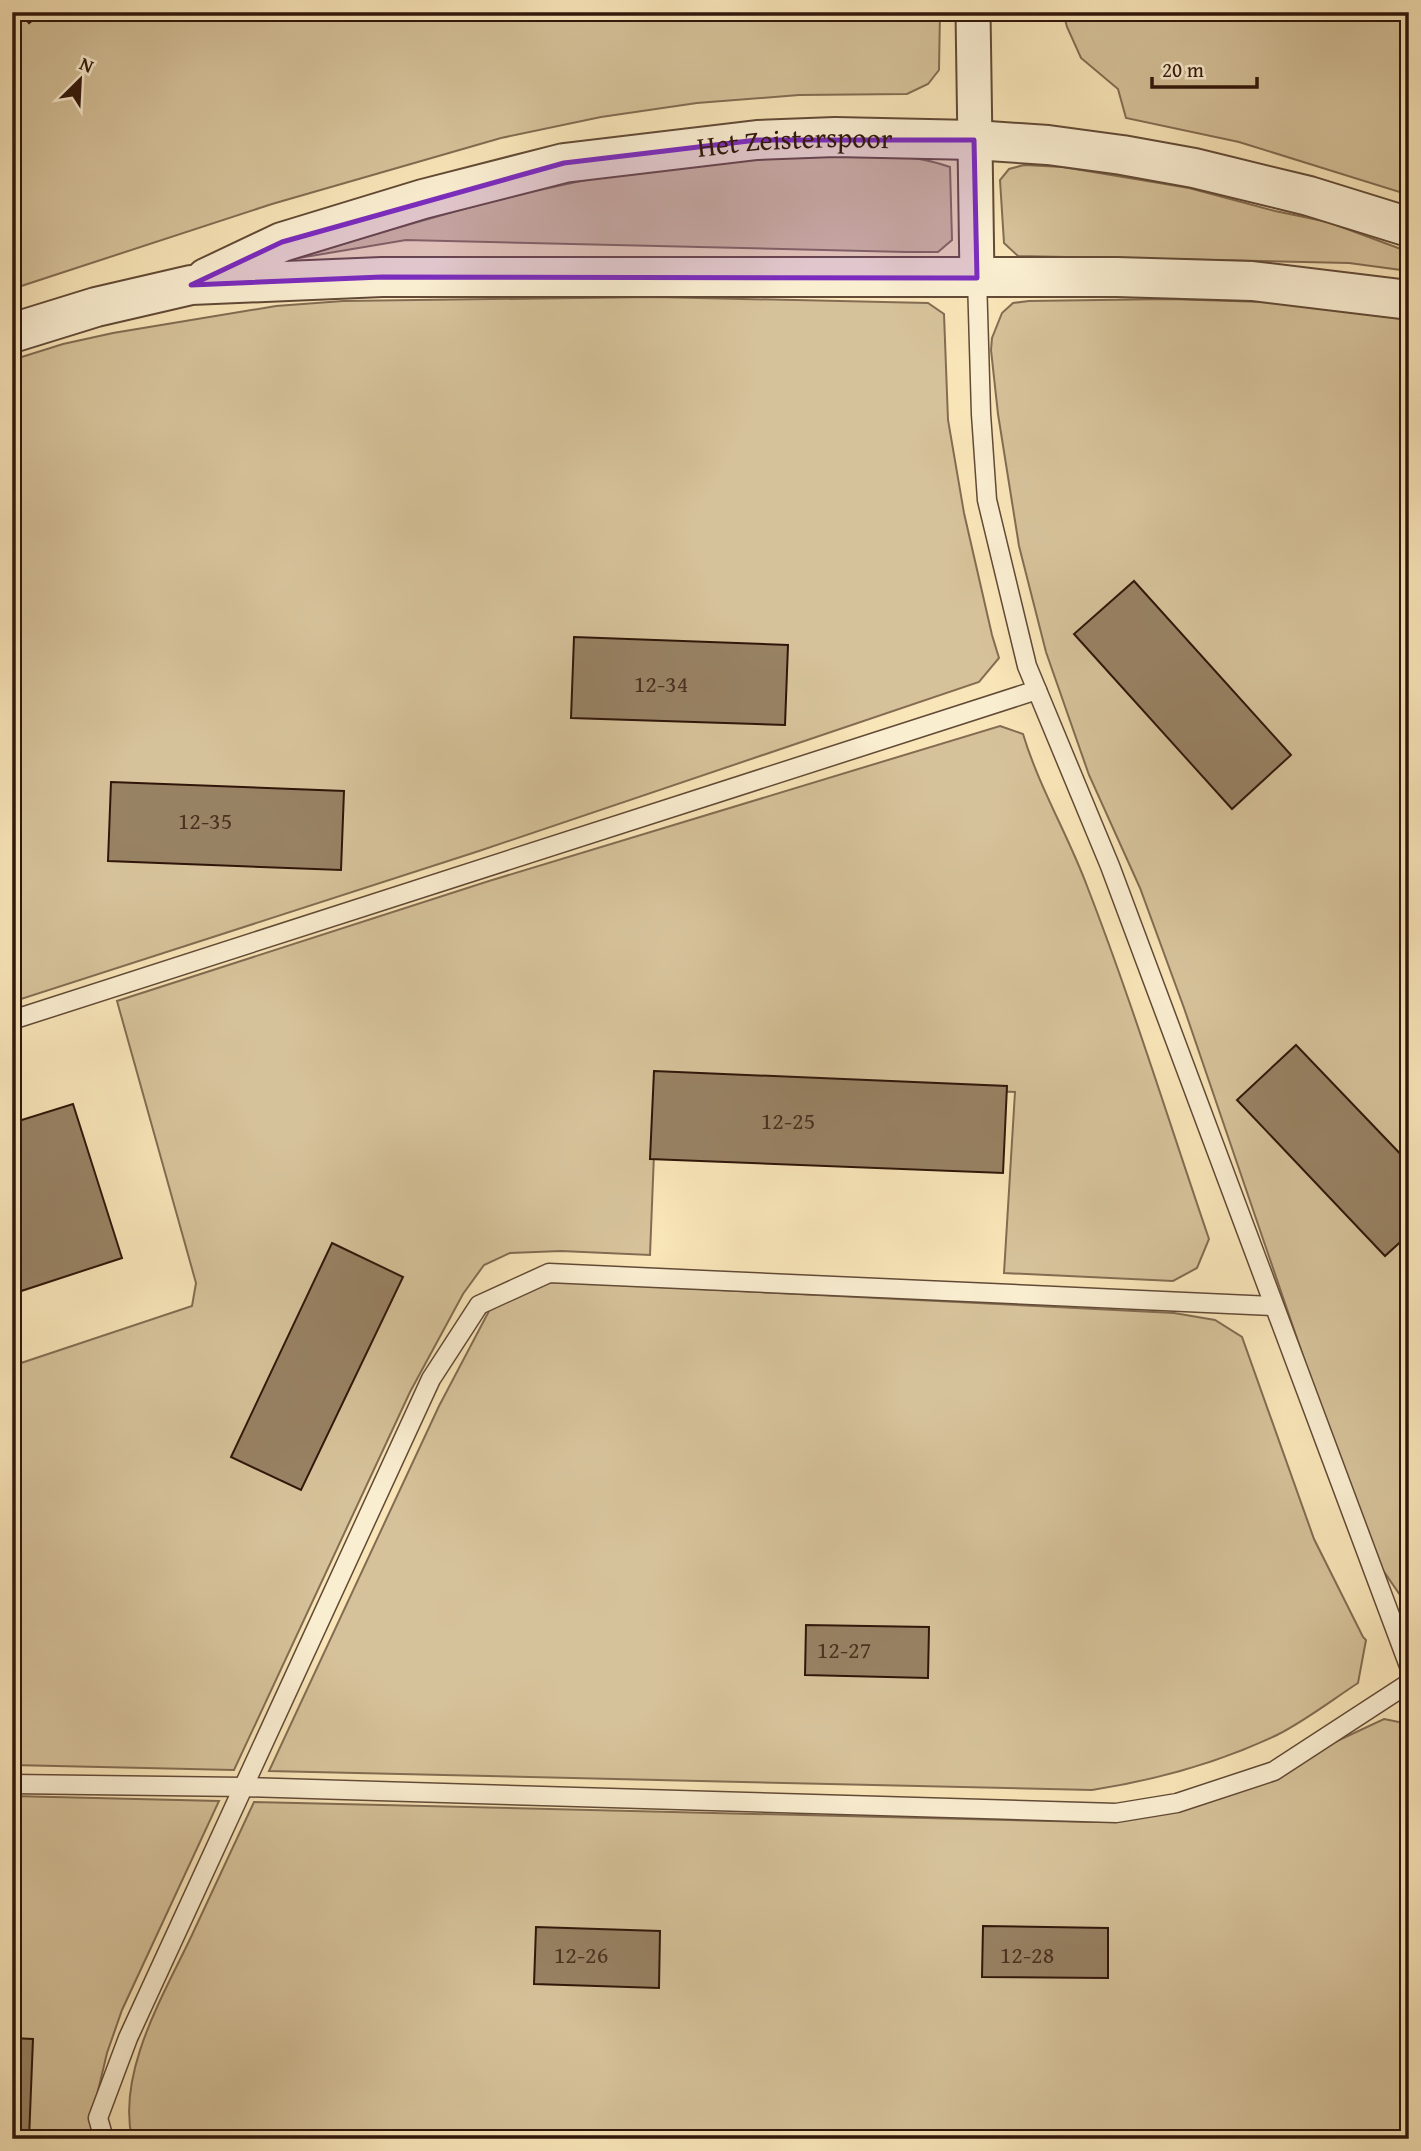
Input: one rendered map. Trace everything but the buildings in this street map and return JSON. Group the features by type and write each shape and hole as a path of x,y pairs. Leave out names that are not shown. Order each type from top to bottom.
{"street":[{"path":"973,12 977,278"},
{"name":"Het Zeisterspoor","path":"191,285 282,242 422,199 564,163 757,140 835,137 974,140 1122,155 1194,168 1309,196 1409,227"},
{"name":"Het Zeisterspoor","path":"12,333 96,307 191,285 382,277 1117,277 1252,281 1409,300"}],"lane":[{"path":"977,278 981,414 987,500 1027,666 1110,866 1409,1666"},
{"path":"12,1020 1037,690"},
{"path":"104,2139 98,2118 128,2038 431,1379 479,1305 549,1273 1274,1306"},
{"path":"12,1784 243,1787 1116,1813 1177,1803 1274,1772 1409,1683"}],"highlighted area":[{"path":"757,140 974,140 977,278 382,277 191,285 282,242 564,163"}],"shaded area":[{"path":"12,12 940,12 939,70 928,84 907,94 799,95 697,103 601,117 501,138 272,204 12,289"},
{"path":"1063,12 1409,12 1409,195 1239,142 1126,118 1118,89 1081,58"},
{"path":"832,154 907,157 950,167 952,240 938,252 906,252 406,240 293,259 463,209 592,179 684,164"},
{"path":"1024,165 1063,167 1189,188 1328,222 1409,252 1409,271 1349,263 1018,256 1004,243 1000,180 1009,169"},
{"path":"654,297 928,303 944,314 948,420 964,513 999,658 979,682 479,851 12,1002 12,360 63,344 113,333 276,306 343,301"},
{"path":"1169,299 1322,304 1409,315 1409,1608 1378,1563 1327,1426 1184,1008 1140,888 1089,775 1046,652 1019,546 998,414 991,350 992,338 1002,313 1013,303 1029,301"},
{"path":"1000,726 1023,734 1104,930 1209,1239 1197,1268 1173,1281 1004,1273 1015,1092 657,1078 650,1255 561,1251 510,1253 484,1265 463,1294 410,1392 234,1770 12,1765 12,1366 192,1306 196,1283 117,1001 489,881"},
{"path":"561,1282 1174,1313 1215,1320 1242,1337 1314,1539 1366,1640 1358,1683 1298,1723 1255,1745 1186,1769 1092,1790 269,1771 439,1406 489,1311 505,1290 518,1284"},
{"path":"1384,1719 1409,1724 1409,2139 132,2139 129,2114 131,2087 145,2035 254,1802 1094,1822 1140,1815 1292,1762"},
{"path":"12,1796 219,1801 122,2010 107,2053 97,2095 99,2139 12,2139"}]}
